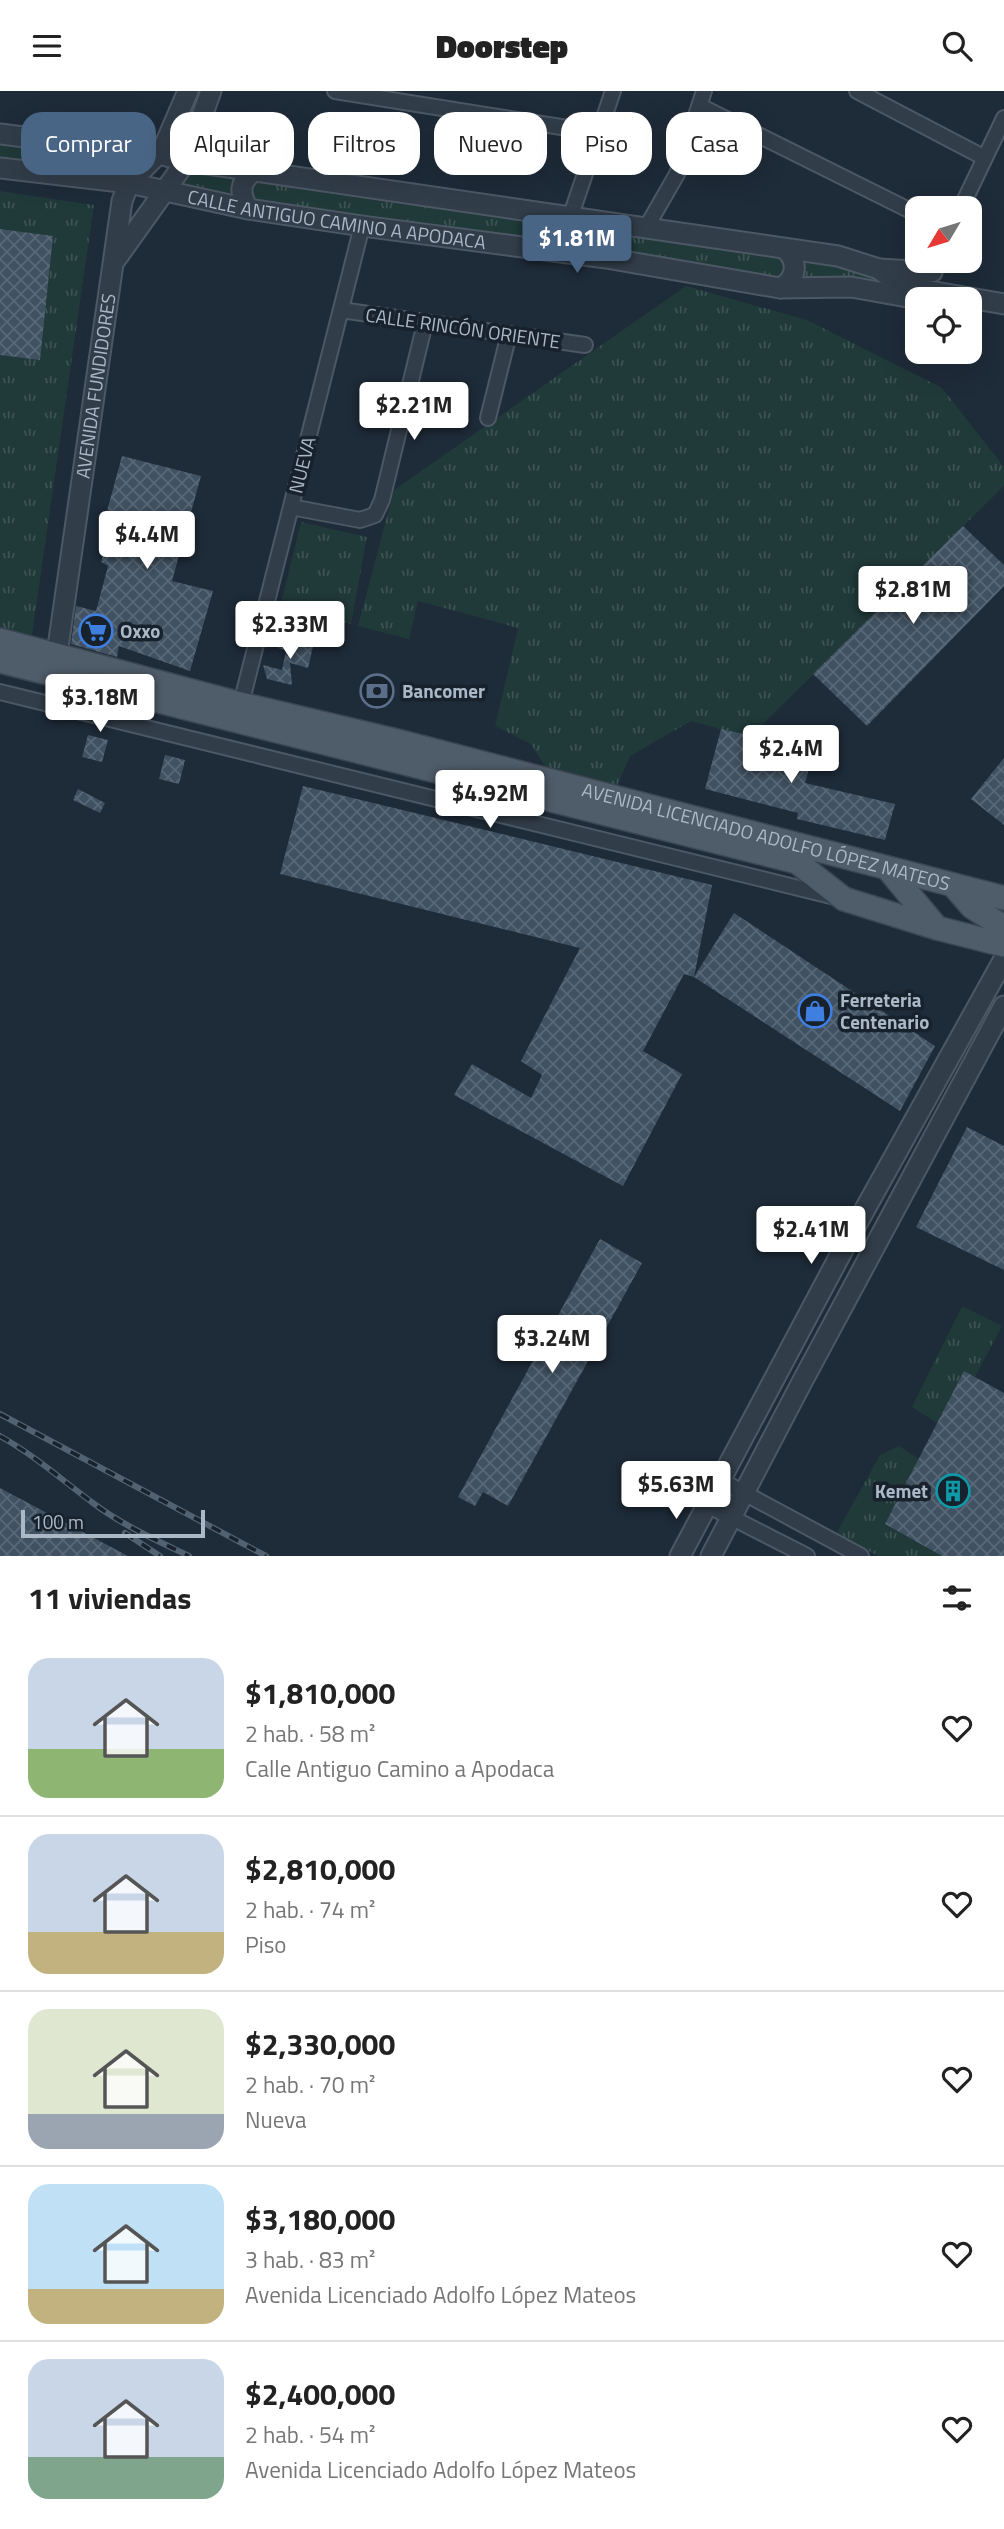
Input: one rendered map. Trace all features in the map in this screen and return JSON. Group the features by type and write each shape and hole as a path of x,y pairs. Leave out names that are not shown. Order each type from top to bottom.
{"main road":[{"name":"AVENIDA LICENCIADO ADOLFO LÓPEZ MATEOS","path":"0,640 58,665 797,862 844,899 937,928 1004,945"},
{"name":"AVENIDA LICENCIADO ADOLFO LÓPEZ MATEOS","path":"0,660 58,665 241,704 397,741 1004,898"},
{"path":"797,862 873,875 888,869 937,928"},
{"path":"953,885 972,907 1004,927"}],"street":[{"path":"129,183 159,154 169,138 188,91"},
{"name":"AVENIDA FUNDIDORES","path":"204,112 211,91"},
{"path":"335,91 395,95 561,125"},
{"path":"606,112 613,91"},
{"path":"646,228 677,174 704,91"},
{"path":"857,91 985,158"},
{"path":"700,106 905,208"},
{"path":"967,196 1004,118"},
{"name":"CALLE ANTIGUO CAMINO A APODACA","path":"0,134 170,157"},
{"name":"CALLE ANTIGUO CAMINO A APODACA","path":"0,168 129,183 248,209 606,258 780,288 851,286 905,293"},
{"name":"AVENIDA FUNDIDORES","path":"113,263 175,175"},
{"path":"248,209 241,187 250,175"},
{"name":"CALLE ANTIGUO CAMINO A APODACA","path":"281,175 838,256 878,269 907,287"},
{"path":"570,218 584,175"},
{"name":"AVENIDA FUNDIDORES","path":"58,665 122,201 129,183"},
{"name":"NUEVA","path":"241,704 362,226"},
{"path":"780,288 790,281 795,271 793,258 785,249"},
{"path":"878,269 905,268"},
{"name":"CALLE ANTIGUO CAMINO A APODACA","path":"982,302 1004,304"},
{"path":"982,308 1004,312"},
{"name":"CALLE RINCÓN ORIENTE","path":"341,310 585,345"},
{"path":"291,507 360,520 375,515 382,500 425,323"},
{"path":"488,418 509,334"},
{"path":"0,691 844,899"},
{"path":"680,1556 854,1229 1004,959"},
{"path":"711,1556 1004,1006"},
{"path":"720,1480 861,1556"},
{"path":"707,1505 807,1556"}],"green space":[{"path":"0,140 21,143 21,163 0,160"},
{"path":"185,175 240,175 236,196 176,187"},
{"path":"253,177 836,265 874,280 850,279 795,284 252,199 244,185"},
{"path":"0,191 94,205 32,635 0,627"},
{"path":"686,286 807,320 942,388 1004,467 1004,486 750,737 691,721 630,756 617,786 546,768 531,744 495,726 518,628 418,601 409,639 358,626 394,490"},
{"path":"301,522 367,537 351,624 280,607"},
{"path":"962,1306 1002,1326 975,1377 964,1372 937,1423 912,1407"},
{"path":"899,1446 919,1459 885,1524 942,1556 878,1556 836,1534 880,1455"}],"building":[{"path":"0,229 53,236 40,360 0,355"},
{"path":"122,456 201,476 172,581 213,591 190,671 119,646 117,657 71,644 76,606 96,611 108,566 101,562 116,514 107,511"},
{"path":"963,526 1004,565 1004,586 867,726 813,674"},
{"path":"280,639 313,647 308,668 290,663 292,685 267,679 263,665 282,670 286,651 278,648"},
{"path":"721,729 814,750 805,783 895,804 885,840 797,819 798,813 705,789"},
{"path":"88,735 108,740 102,762 82,757"},
{"path":"165,755 185,760 179,784 159,779"},
{"path":"1004,758 1004,825 971,799"},
{"path":"303,786 712,885 694,977 684,974 643,1051 682,1074 623,1186 454,1095 472,1064 531,1098 542,1075 521,1061 580,948 280,874"},
{"path":"78,789 105,803 100,813 73,800"},
{"name":"Ferreteria Centenario","path":"734,913 935,1046 900,1111 694,977"},
{"path":"967,1127 1004,1146 1004,1270 916,1227"},
{"path":"600,1239 642,1263 508,1506 483,1492 475,1506 458,1497"},
{"name":"Kemet","path":"964,1371 1004,1393 1004,1556 942,1556 885,1524"},
{"path":"0,1488 128,1556 0,1556"}],"railway":[{"path":"0,1414 266,1556"},
{"path":"0,1436 116,1518 189,1556"},
{"path":"125,1533 160,1556"}],"place":[{"name":"Oxxo","path":"96,631"},
{"name":"Bancomer","path":"377,691"},
{"name":"Ferreteria Centenario","path":"815,1011"},
{"name":"Kemet","path":"953,1491"}]}
